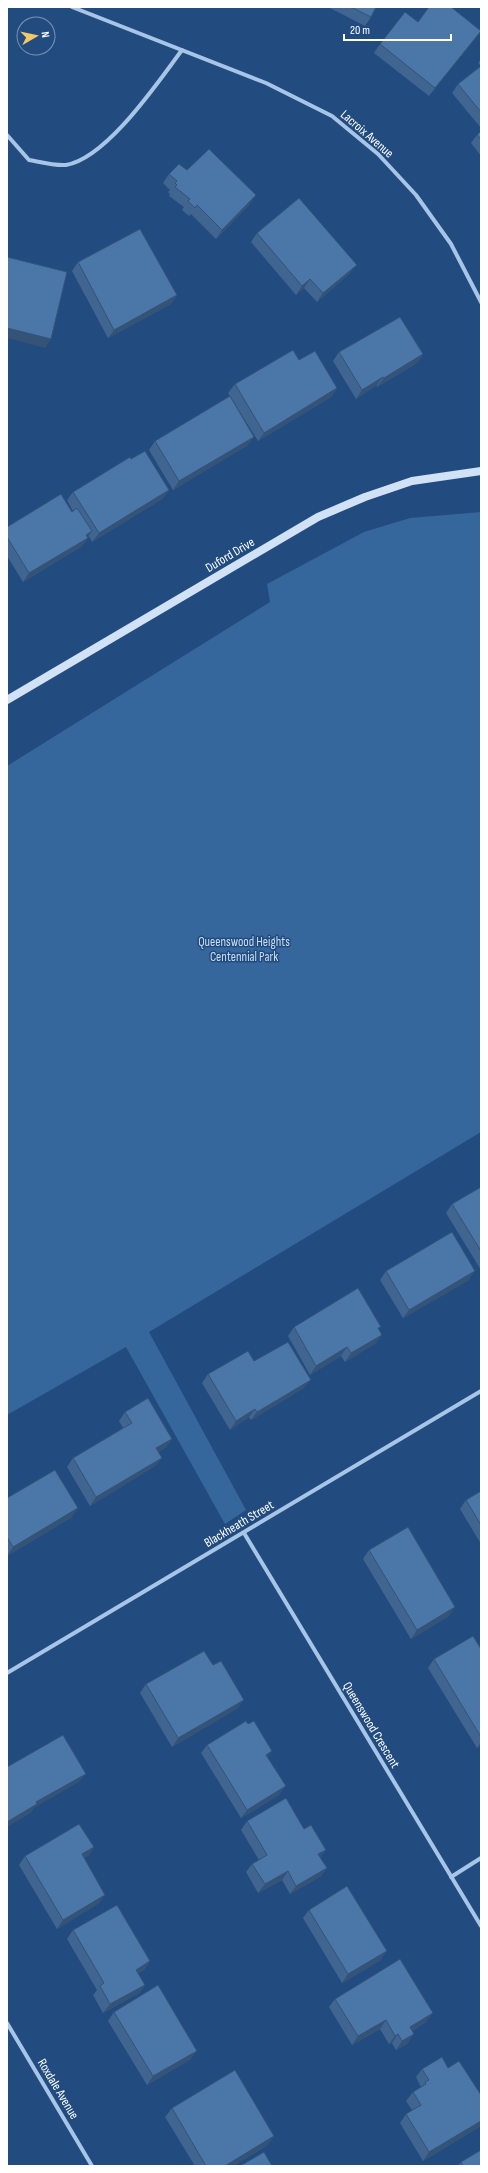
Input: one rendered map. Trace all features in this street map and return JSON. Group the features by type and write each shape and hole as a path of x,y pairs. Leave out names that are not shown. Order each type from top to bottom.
{"street":[{"name":"Lacroix Avenue","path":"72,7 266,83 332,116 378,154 416,195 451,244 481,302"},
{"path":"7,135 29,160 65,165 87,157 115,133 140,106 182,50"},
{"name":"Duford Drive","path":"7,700 318,517 365,497 412,481 481,471"},
{"name":"Blackheath Street","path":"7,1673 481,1391"},
{"name":"Queenswood Crescent","path":"244,1533 481,1926"},
{"path":"451,1877 481,1858"},
{"name":"Roxdale Avenue","path":"7,2023 92,2166"}],"green space":[{"name":"Queenswood Heights Centennial Park","path":"481,512 481,1132 149,1332 246,1510 225,1524 126,1347 7,1415 7,766 270,602 267,584 364,532 410,518"}],"building":[{"path":"351,7 376,7 371,17"},
{"path":"429,7 451,7 481,31 435,88 380,44 405,12 418,22"},
{"path":"481,66 481,112 458,84"},
{"path":"481,131 481,139 477,135"},
{"path":"209,149 256,195 222,230 197,205 195,208 188,201 190,199 175,187 177,185 175,183 177,181 169,174 179,164 187,170"},
{"path":"299,198 357,265 323,293 310,279 302,286 257,233"},
{"path":"140,229 177,295 114,330 78,262"},
{"path":"7,257 67,272 51,339 7,328"},
{"path":"400,317 423,354 362,390 339,352"},
{"path":"293,350 299,360 315,351 337,388 264,433 235,384"},
{"path":"230,396 254,437 179,481 155,441"},
{"path":"145,451 169,490 99,533 73,492 130,457 131,459"},
{"path":"61,494 72,512 77,508 92,531 86,535 88,538 29,573 7,537 7,527"},
{"path":"481,1187 481,1251 452,1204"},
{"path":"452,1232 475,1271 409,1310 386,1271"},
{"path":"358,1288 381,1327 378,1328 382,1335 351,1353 347,1347 316,1366 294,1327"},
{"path":"288,1342 311,1380 257,1412 255,1409 236,1421 208,1374 248,1351 254,1361"},
{"path":"148,1398 172,1439 156,1448 162,1458 96,1497 73,1458 132,1423 125,1412"},
{"path":"55,1470 78,1508 13,1547 7,1537 7,1498"},
{"path":"481,1491 481,1525 466,1500"},
{"path":"408,1527 455,1607 417,1630 369,1550"},
{"path":"473,1636 481,1649 481,1737 434,1659"},
{"path":"204,1651 213,1665 221,1661 244,1700 178,1738 146,1684"},
{"path":"246,1721 248,1724 254,1721 272,1751 266,1755 286,1786 247,1810 207,1745"},
{"path":"63,1735 86,1774 36,1802 37,1804 7,1822 7,1767"},
{"path":"286,1798 304,1829 311,1825 326,1850 318,1854 327,1868 296,1886 288,1871 265,1884 252,1864 267,1855 247,1821"},
{"path":"79,1824 94,1847 82,1854 105,1895 63,1920 25,1856"},
{"path":"347,1886 387,1951 348,1974 309,1910"},
{"path":"117,1905 150,1961 136,1970 145,1985 110,2004 100,1986 104,1983 73,1930"},
{"path":"400,1959 433,2013 410,2027 414,2034 402,2041 398,2034 395,2036 386,2020 358,2036 335,1999"},
{"path":"158,1985 197,2051 153,2076 114,2012"},
{"path":"442,2057 448,2068 459,2061 481,2095 481,2121 429,2152 406,2114 421,2105 413,2092 426,2084 425,2082 429,2080 422,2069"},
{"path":"235,2070 274,2136 225,2166 206,2166 172,2108"},
{"path":"481,2150 481,2166 463,2166 461,2162"},
{"path":"264,2152 272,2166 240,2166"}]}
